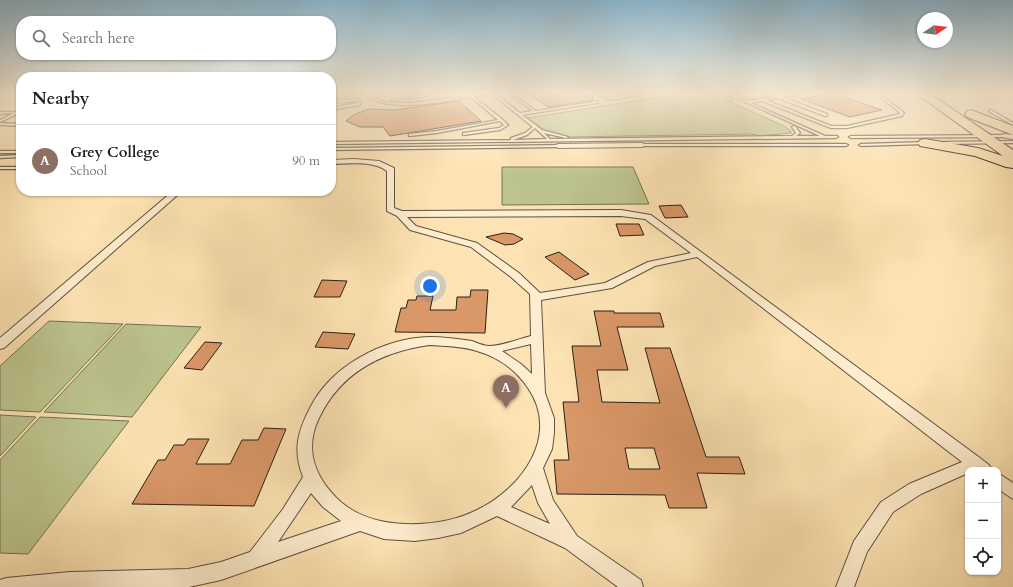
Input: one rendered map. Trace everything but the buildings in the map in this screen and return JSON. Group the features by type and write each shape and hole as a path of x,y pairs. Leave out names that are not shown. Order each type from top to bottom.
{"highway":[{"path":"939,136 963,132 969,121"},
{"path":"973,121 1006,139 1013,157"},
{"path":"973,121 1006,139"},
{"path":"925,143 978,152 1013,165"}],"street":[{"path":"558,146 640,145"},
{"path":"336,162 374,162 387,166 391,170 390,209 400,214 414,228 474,245 515,275 532,290 536,297 536,339 539,394"},
{"path":"0,345 172,196"},
{"path":"400,214 621,212 648,217 661,225 979,466"},
{"path":"536,297 608,286 652,264 699,254"},
{"path":"490,350 536,339"},
{"path":"450,342 490,350 519,368 530,380 539,394 545,411 547,429 544,449 535,468 520,490 497,508 465,524 429,533 392,532 359,523 338,511 322,496 311,479 305,459 305,438 310,419 320,400 333,384 349,370 367,359 387,350 415,343 450,342"},
{"path":"845,587 860,547 887,507 915,489 979,466"},
{"path":"535,468 546,503 571,542"},
{"path":"256,559 289,514 311,479"},
{"path":"1001,482 1013,492"},
{"path":"497,508 571,542 634,587"},
{"path":"6,587 188,578 221,571 359,523"}],"lane":[{"path":"410,135 455,129 494,121"},
{"path":"464,134 500,129 506,125 502,121"},
{"path":"529,121 558,146"},
{"path":"781,121 829,144"},
{"path":"790,121 839,145"},
{"path":"817,121 838,128 870,121"},
{"path":"0,124 16,125"},
{"path":"492,141 516,138 529,133 535,127"},
{"path":"792,138 798,133 794,127"},
{"path":"455,129 464,134 469,142"},
{"path":"541,131 559,136 598,140"},
{"path":"851,137 939,136 1006,139"},
{"path":"336,143 836,137"},
{"path":"861,145 1006,139"},
{"path":"640,145 846,145"},
{"path":"336,149 558,146"},
{"path":"0,152 16,152"},
{"path":"0,157 16,156"},
{"path":"0,168 16,168"}],"green space":[{"path":"532,121 774,121 784,126 791,131 791,133 760,136 751,134 567,137 546,131"},
{"path":"502,167 633,167 649,204 502,205"},
{"path":"49,321 123,324 40,412 0,410 0,366"},
{"path":"126,324 201,327 132,417 44,412"},
{"path":"0,415 36,417 0,456"},
{"path":"40,417 129,421 28,554 0,553 0,460"}],"place":[{"name":"Grey College","path":"506,408"}]}
